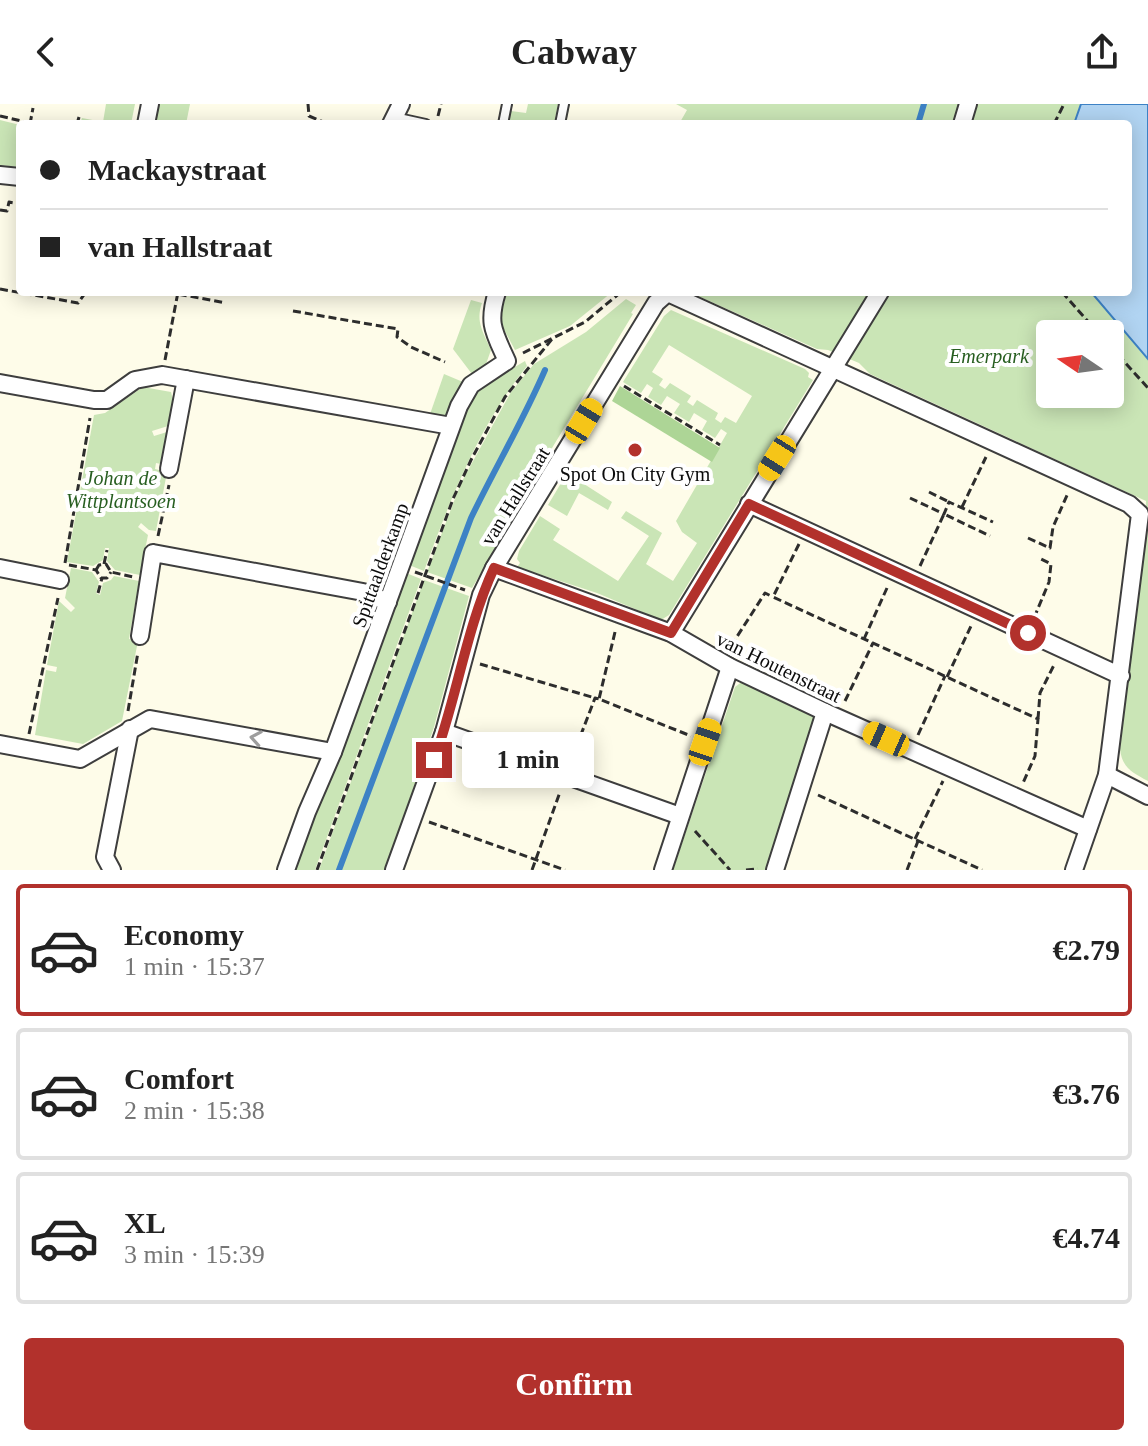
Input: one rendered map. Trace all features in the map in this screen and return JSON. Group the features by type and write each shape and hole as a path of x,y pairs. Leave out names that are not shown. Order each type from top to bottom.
{"street":[{"path":"496,296 490,314 491,327 507,361"},
{"name":"van Hallstraat","path":"394,870 444,732 481,595 494,568 610,377 656,303 664,296"},
{"name":"van Hallstraat","path":"672,296 833,367"},
{"path":"671,633 877,296"},
{"name":"Spittaalderkamp","path":"286,870 333,752 451,426 471,385 507,361"},
{"path":"833,367 1129,504 1140,514 1107,775 1074,870"},
{"path":"0,383 90,400 107,400 135,380 162,375 451,426"},
{"path":"169,469 186,379"},
{"path":"749,504 1121,676"},
{"path":"140,636 153,553 363,592 388,602"},
{"path":"0,568 60,580"},
{"name":"van Houtenstraat","path":"494,568 671,633 726,664 831,714 1088,829"},
{"path":"663,870 705,742 726,664"},
{"path":"775,870 801,787 831,714"},
{"path":"0,744 80,759 150,719 333,752"},
{"path":"112,870 105,857 130,729"},
{"path":"444,732 679,820"},
{"path":"1107,775 1148,796"}],"path":[{"path":"308,104 309,116 318,120"},
{"path":"32,120 33,108"},
{"path":"0,210 7,211 9,202 16,203"},
{"path":"39,296 78,303 83,296"},
{"path":"162,375 177,296"},
{"path":"192,296 226,303"},
{"path":"507,361 585,322 616,296"},
{"path":"1066,296 1087,320"},
{"path":"293,311 398,329 397,337 411,347 445,362"},
{"path":"317,870 459,486 505,397 552,339"},
{"path":"1124,361 1148,388"},
{"path":"610,377 720,445"},
{"path":"962,507 993,441"},
{"path":"153,553 165,510 169,469"},
{"path":"1028,538 1050,548 1053,527 1075,479"},
{"path":"929,492 993,522"},
{"path":"910,498 990,536"},
{"path":"914,580 949,502"},
{"path":"773,597 805,530"},
{"path":"104,564 107,550"},
{"path":"1028,633 1049,582 1051,564 1039,558"},
{"path":"96,570 104,564"},
{"path":"104,564 111,572 148,580"},
{"path":"69,565 96,570 102,578"},
{"path":"864,639 895,571"},
{"path":"102,578 107,578 111,572"},
{"path":"428,577 458,588"},
{"path":"98,593 102,578"},
{"path":"726,664 765,593 1038,719"},
{"path":"911,750 978,610"},
{"path":"617,625 599,699 705,742"},
{"path":"130,729 127,710 140,636"},
{"path":"831,714 873,643"},
{"path":"1017,797 1035,756 1040,693 1062,649"},
{"path":"464,659 595,698"},
{"path":"907,870 950,767"},
{"path":"801,787 982,870"},
{"path":"414,817 565,870"},
{"path":"679,820 694,830 730,870"}],"green space":[{"path":"106,104 135,104 132,120 103,120"},
{"path":"158,104 190,104 187,120 155,120"},
{"path":"528,104 558,104 555,120 510,120 511,111 526,113"},
{"name":"Emerpark","path":"676,104 1148,104 1148,781 1126,765 1120,749 1144,547 1146,501 870,374 859,363 828,350 817,349 698,296 1132,296 1132,120 681,120 687,110"},
{"path":"0,120 16,124 16,167 0,165"},
{"path":"506,296 607,296 570,326 515,350 499,320"},
{"path":"626,299 636,305 633,314 546,458 551,462 546,464 472,588 427,572 461,483 511,392 534,364 586,332"},
{"path":"471,300 482,303 480,322 491,350 486,364 472,374 453,349"},
{"path":"671,310 805,369 813,380 669,615 661,620 597,593 517,567 520,563 517,559 540,516 560,529 553,540 618,581 649,536 621,518 626,511 662,533 646,564 673,581 697,543 682,532 676,521 727,433 721,429 715,438 702,430 707,421 694,413 689,422 674,413 680,404 667,396 661,405 648,397 653,388 647,384 641,393 623,382 664,316","holes":["669,345 752,396 736,423 725,417 721,423 715,419 718,413 697,400 693,406 687,402 691,396 670,383 665,389 659,385 663,379 652,372"]},
{"path":"525,361 527,366 494,414 467,464 424,571 409,565 466,407 476,390"},
{"path":"444,374 463,382 447,414 429,417"},
{"path":"620,386 720,448 712,462 612,401"},
{"name":"Johan de Wittplantsoen","path":"143,387 171,392 173,400 168,426 152,431 154,436 167,432 161,464 156,463 155,469 167,472 156,531 149,530 141,523 138,527 148,535 140,575 115,570 107,561 109,548 105,548 103,560 93,566 67,562 94,415 105,413"},
{"path":"567,473 612,502 608,510 579,493 567,516 548,505"},
{"name":"Johan de Wittplantsoen","path":"71,568 92,572 99,582 96,593 100,595 103,583 114,576 139,581 129,639 138,641 122,721 83,744 35,735 46,670 56,672 57,667 47,665 59,601 71,612 75,608 65,598"},
{"path":"406,573 421,579 315,870 293,870"},
{"path":"424,580 469,596 434,727 386,870 319,870"},
{"path":"743,681 814,713 816,722 766,870 673,870 735,687"}],"water":[{"path":"1081,104 1148,104 1148,359 1124,331 1124,320 1115,320 1094,296 1132,296 1132,120 1075,120"}],"waterway":[{"path":"919,120 924,104"},
{"path":"339,870 471,518 545,370"}],"place":[{"name":"Spot On City Gym","path":"635,450"}],"route":[{"path":"434,760 481,595 494,568 671,633 749,504 1028,633"}]}
